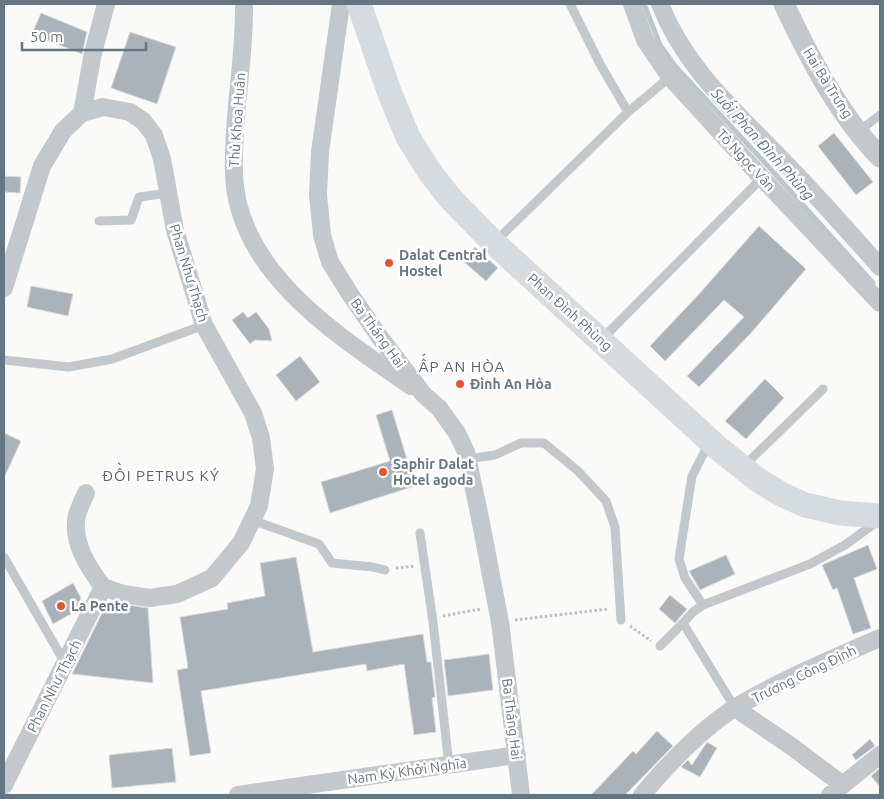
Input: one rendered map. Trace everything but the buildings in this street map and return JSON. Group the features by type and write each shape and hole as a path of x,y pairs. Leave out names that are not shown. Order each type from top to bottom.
{"main road":[{"name":"Phan Đình Phùng","path":"359,4 390,94 408,137 430,172 450,198 494,243 710,441 742,468 781,494 805,505 840,513 880,518"}],"street":[{"path":"4,288 42,166 63,131 82,113 93,52 106,4"},
{"name":"Thủ Khoa Huân","path":"244,4 234,175 242,217 257,250 291,293 328,327 424,395"},
{"name":"Ba Tháng Hai","path":"341,4 320,152 318,195 322,235 330,262 381,339 424,395 439,408 457,433 467,459 498,614 521,795"},
{"name":"Tô Ngọc Vân","path":"632,4 645,40 670,77 880,303"},
{"name":"Tô Ngọc Vân","path":"660,4 673,34 688,57 735,113 788,166 880,267"},
{"name":"Hai Bà Trưng","path":"784,4 820,75 859,131 880,157"},
{"name":"Phan Như Thạch","path":"4,785 103,587 123,594 150,598 177,594 212,578 241,542 259,506 265,468 261,438 252,412 204,325 175,230 162,159 154,135 143,121 130,112 103,107 82,113"},
{"path":"86,493 77,516 76,532 87,564 103,587"},
{"name":"Trương Công Định","path":"646,794 689,745 735,708 786,679 880,639"},
{"path":"735,708 791,746 836,790 880,755"},
{"name":"Nam Kỳ Khởi Nghĩa","path":"238,795 517,756"},
{"path":"4,793 10,795"}],"lane":[{"path":"570,4 600,64 628,112"},
{"path":"494,243 628,112 670,77"},
{"path":"859,131 880,115"},
{"path":"601,340 762,178"},
{"path":"98,221 131,220 139,197 168,193"},
{"path":"4,360 69,367 112,359 204,325"},
{"path":"742,468 823,389"},
{"path":"703,605 685,578 679,559 692,476 710,441"},
{"path":"467,459 495,454 521,443 544,443 578,470 606,501 615,527 622,620"},
{"path":"660,646 693,612 703,605 810,564 846,546 880,518"},
{"path":"252,520 319,544 332,563 385,570"},
{"path":"420,533 433,618 449,765"},
{"path":"4,557 65,664"},
{"path":"683,623 735,708"}],"path":[{"path":"385,570 425,565"},
{"path":"433,618 621,608"},
{"path":"622,620 660,646"}],"waterway":[{"name":"Suối Phan Đình Phùng","path":"644,4 660,45 675,66 873,283"}],"place":[{"name":"Dalat Central Hostel","path":"389,263"},
{"name":"Đình An Hòa","path":"460,384"},
{"name":"Saphir Dalat Hotel agoda","path":"383,472"},
{"name":"La Pente","path":"61,606"}],"district":[{"name":"ẤP AN HÒA","path":"462,366"},
{"name":"ĐỒI PETRUS KÝ","path":"161,475"}]}
